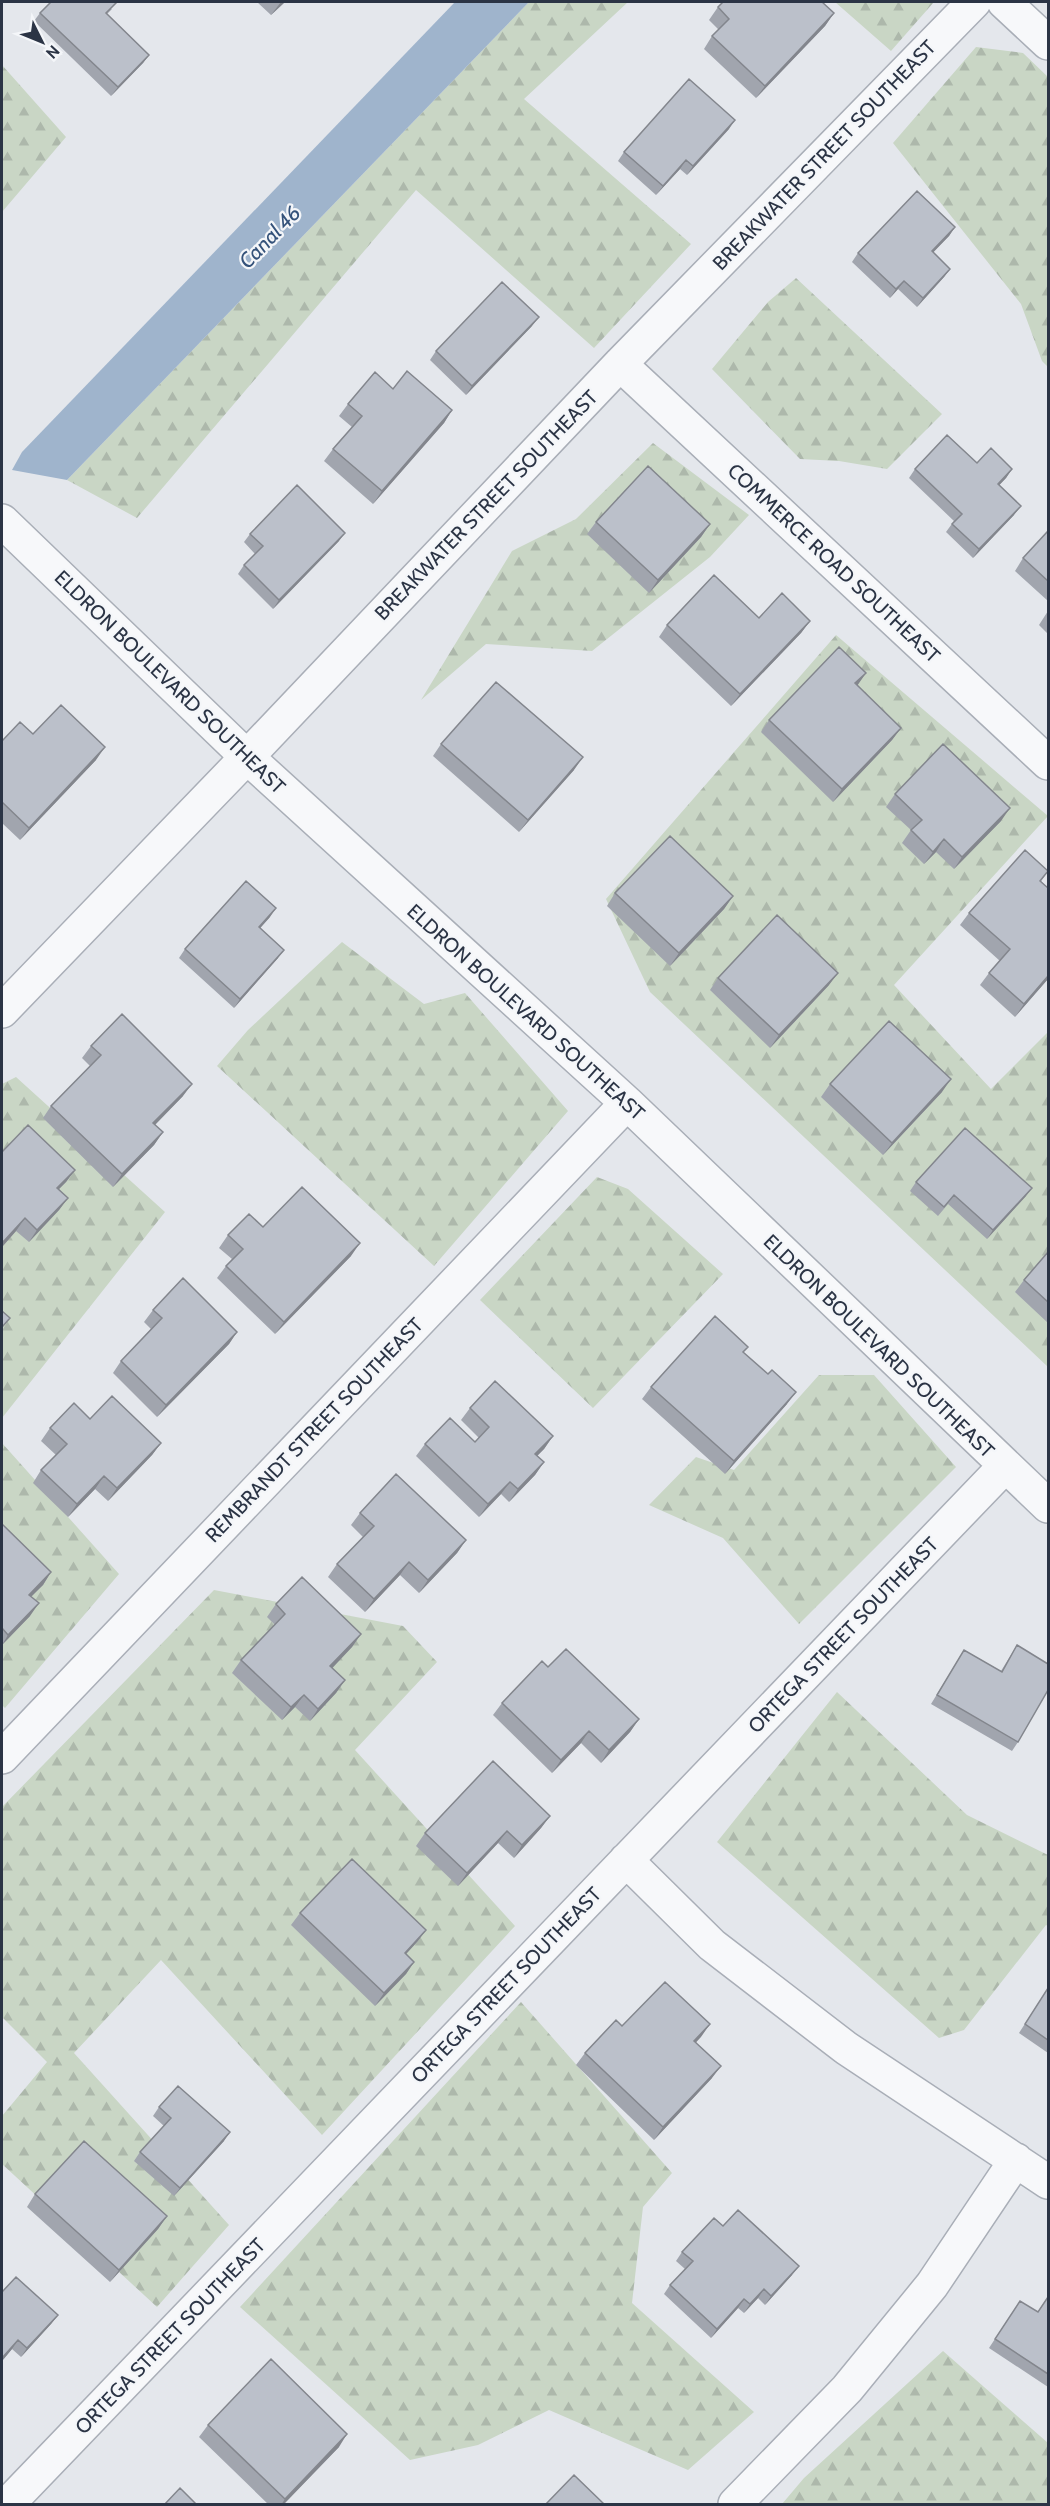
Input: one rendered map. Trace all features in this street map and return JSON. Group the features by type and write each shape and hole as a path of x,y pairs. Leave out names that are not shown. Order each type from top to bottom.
{"street":[{"name":"BREAKWATER STREET SOUTHEAST","path":"2,1011 620,364 974,2"},
{"path":"1004,2 1048,44"},
{"name":"COMMERCE ROAD SOUTHEAST","path":"620,364 1048,763"},
{"name":"ELDRON BOULEVARD SOUTHEAST","path":"2,520 247,757 627,1103 1048,1506"},
{"name":"REMBRANDT STREET SOUTHEAST","path":"2,1756 627,1103"},
{"name":"ORTEGA STREET SOUTHEAST","path":"8,2505 1005,1466"},
{"path":"626,1860 712,1946 846,2048 1048,2182"},
{"path":"735,2505 847,2389 925,2294 1016,2160"}],"green space":[{"path":"529,2 628,2 524,99 691,244 594,348 416,190 137,518 67,480"},
{"path":"835,2 934,2 891,51"},
{"path":"976,47 1023,53 1048,77 1048,367 1042,361 1021,304 893,143"},
{"path":"2,65 66,137 2,212"},
{"path":"796,278 942,414 887,469 839,461 800,459 712,369 768,302"},
{"path":"653,443 749,515 710,557 592,651 486,644 421,700 512,551 576,519"},
{"path":"836,635 1048,816 894,985 991,1089 1048,1032 1048,1367 650,992 606,899"},
{"path":"342,942 424,1004 465,993 568,1111 434,1266 217,1066 248,1030"},
{"path":"16,1077 165,1212 2,1418 2,1084"},
{"path":"597,1177 628,1189 723,1274 593,1408 480,1300"},
{"path":"819,1375 874,1375 956,1467 799,1624 723,1538 649,1505 696,1457 734,1470"},
{"path":"2,1443 119,1574 5,1708 2,1705"},
{"path":"214,1590 403,1626 437,1662 355,1750 515,1926 322,2135 161,1960 74,2053 229,2225 157,2307 2,2164 2,2116 47,2062 2,2017 2,1807"},
{"path":"837,1692 967,1815 1048,1855 1048,1926 1046,1925 964,2030 939,2038 717,1842"},
{"path":"521,2002 672,2173 643,2207 632,2303 754,2412 688,2470 549,2410 478,2445 410,2460 240,2307"},
{"path":"943,2351 1048,2443 1048,2504 782,2504 804,2478"}],"water":[{"name":"Canal 46","path":"455,2 529,2 67,480 12,470 22,452"}],"building":[{"path":"51,2 117,2 106,13 149,55 118,87 40,13"},
{"path":"723,2 822,2 834,13 765,86 712,36 729,19 718,7"},
{"path":"689,79 735,120 693,166 686,160 663,186 624,152"},
{"path":"917,191 955,227 932,251 950,269 923,298 904,281 896,289 858,253"},
{"path":"502,282 539,317 472,386 436,351"},
{"path":"407,371 452,410 382,491 333,449 362,416 348,404 375,372 393,389"},
{"path":"947,435 977,463 991,448 1012,469 998,484 1021,506 979,549 952,524 962,514 915,469"},
{"path":"648,466 710,524 658,580 596,522"},
{"path":"297,485 345,533 279,600 244,565 263,546 250,534"},
{"path":"1048,531 1048,581 1023,558"},
{"path":"714,575 759,618 782,593 810,621 740,694 667,625"},
{"path":"839,647 866,673 855,683 901,728 842,789 769,720"},
{"path":"496,682 583,757 528,820 441,744"},
{"path":"61,705 105,747 29,828 2,802 2,741 20,722 33,734"},
{"path":"943,744 1010,808 962,857 944,839 933,852 911,830 922,820 895,794"},
{"path":"670,836 733,896 679,953 615,893"},
{"path":"1025,850 1048,871 1040,881 1048,888 1048,976 1024,1004 989,973 1010,949 969,913"},
{"path":"246,881 276,908 259,927 284,950 240,999 185,949"},
{"path":"777,915 838,973 779,1035 718,978"},
{"path":"122,1014 192,1084 153,1123 163,1132 122,1174 51,1106 101,1055 91,1046"},
{"path":"889,1021 951,1079 892,1143 830,1084"},
{"path":"28,1125 75,1170 57,1188 68,1198 37,1230 25,1218 3,1242 2,1150"},
{"path":"965,1128 1032,1188 993,1230 954,1195 944,1207 916,1182"},
{"path":"302,1187 360,1243 284,1322 226,1266 243,1249 228,1235 249,1214 263,1227"},
{"path":"1048,1252 1048,1302 1024,1280"},
{"path":"183,1278 237,1332 166,1405 121,1361 162,1318 153,1310"},
{"path":"2,1311 10,1318 2,1327"},
{"path":"715,1316 748,1347 743,1352 768,1374 772,1370 796,1392 734,1461 651,1387"},
{"path":"495,1381 553,1436 535,1454 544,1462 518,1489 510,1482 488,1504 425,1444 450,1418 475,1442 489,1427 470,1408"},
{"path":"112,1396 161,1443 117,1488 104,1476 77,1504 41,1470 67,1444 50,1428 74,1403 90,1419"},
{"path":"396,1474 466,1540 428,1580 409,1562 374,1599 337,1564 374,1526 360,1513"},
{"path":"2,1524 51,1572 29,1595 39,1603 8,1635 2,1628"},
{"path":"302,1577 361,1634 330,1666 345,1680 318,1709 304,1695 291,1707 241,1660 285,1614 276,1604"},
{"path":"1017,1645 1048,1664 1048,1690 1018,1742 937,1695 964,1650 1002,1672"},
{"path":"566,1649 639,1719 609,1750 589,1731 561,1760 502,1703 542,1661 548,1667"},
{"path":"493,1761 550,1816 522,1845 507,1831 467,1873 425,1833"},
{"path":"352,1859 426,1930 405,1953 414,1962 384,1993 300,1913"},
{"path":"665,1982 710,2024 694,2041 721,2066 663,2127 585,2053 616,2020 622,2026"},
{"path":"1048,1988 1048,2040 1025,2024"},
{"path":"178,2086 230,2132 180,2188 140,2152 171,2118 159,2107"},
{"path":"84,2141 167,2216 119,2270 35,2194"},
{"path":"738,2210 799,2266 771,2296 764,2289 750,2304 744,2299 717,2329 670,2285 693,2261 682,2252 714,2218 723,2226"},
{"path":"16,2277 58,2315 27,2348 18,2340 2,2358 2,2292"},
{"path":"1048,2297 1048,2374 995,2339 1020,2301 1038,2312"},
{"path":"271,2359 347,2434 285,2499 208,2425"},
{"path":"574,2475 605,2505 545,2505"},
{"path":"180,2488 197,2505 164,2505"}]}
